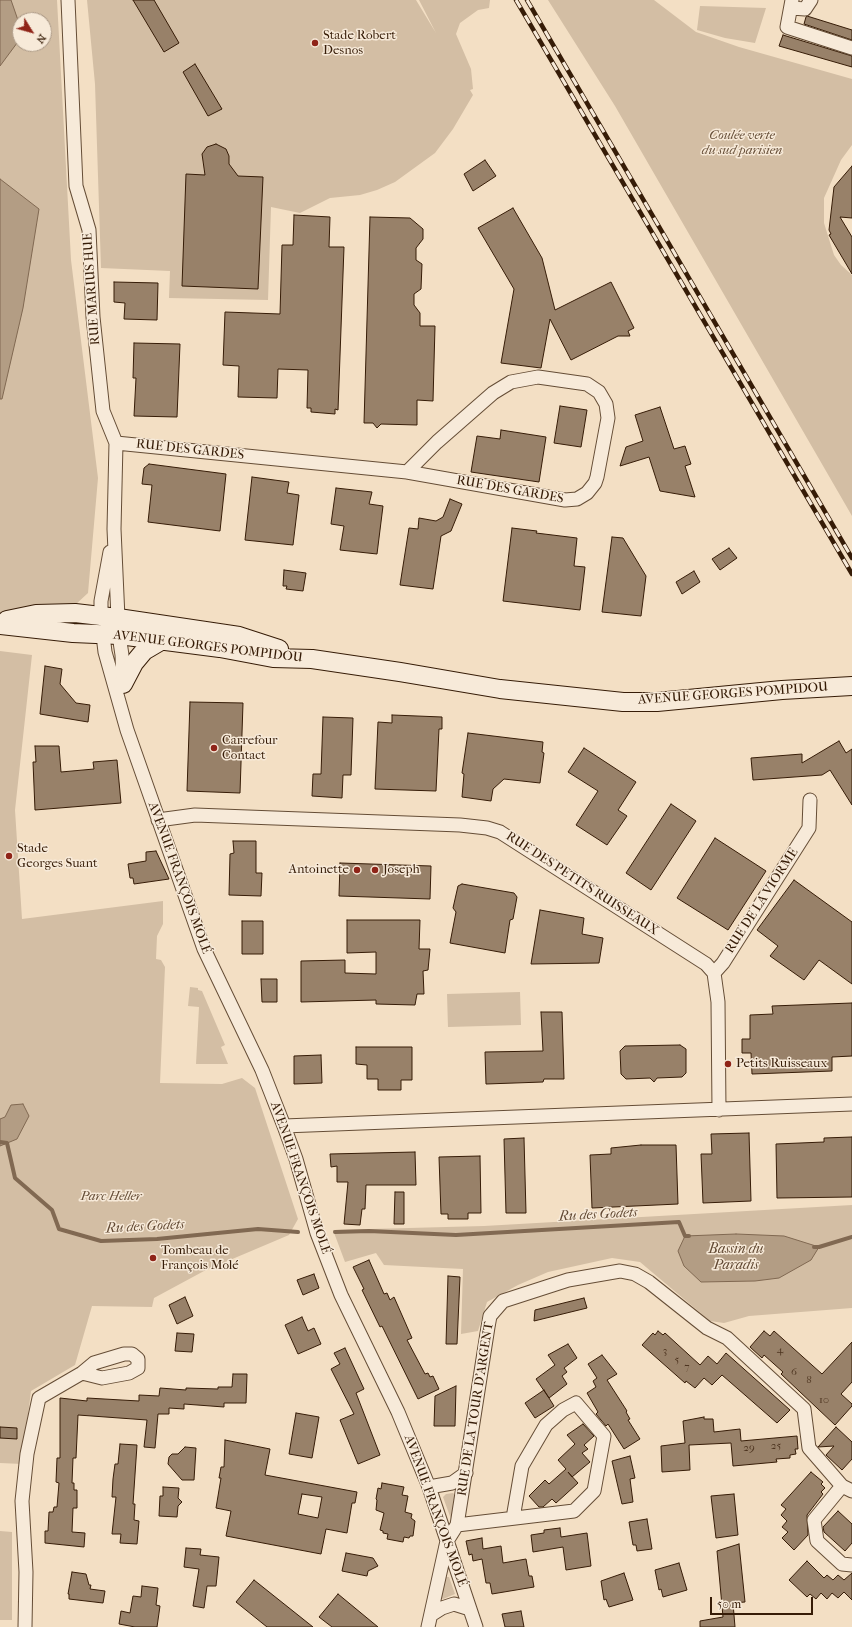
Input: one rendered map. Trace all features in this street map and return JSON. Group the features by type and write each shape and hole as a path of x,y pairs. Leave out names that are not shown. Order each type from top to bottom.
{"main road":[{"path":"0,623 110,626"},
{"name":"AVENUE GEORGES POMPIDOU","path":"110,626 161,641 220,648 273,658 312,659 500,689 623,702 657,702 852,676"},
{"name":"AVENUE GEORGES POMPIDOU","path":"110,626 239,636 312,659"},
{"path":"123,684 134,663 144,651 161,641"},
{"name":"AVENUE GEORGES POMPIDOU","path":"783,685 852,686"}],"street":[{"name":"RUE MARIUS HUE","path":"68,0 76,186 89,230 93,317 103,411 116,443 110,626"},
{"path":"811,0 805,9 792,4 787,27 852,48"},
{"name":"RUE DES GARDES","path":"116,443 408,472 565,500 577,499 592,489 597,477 608,418 606,404 599,392 587,384 538,377 515,381 493,393 438,442 408,472"},
{"name":"AVENUE FRANÇOIS MOLÉ","path":"110,626 122,655 123,684 121,704"},
{"name":"AVENUE FRANÇOIS MOLÉ","path":"110,626 108,661 127,730 204,949 262,1070 296,1159 317,1233 341,1295 398,1412 429,1487 476,1627"},
{"name":"RUE DE LA VIORME","path":"714,973 722,964 809,828 810,800"},
{"name":"RUE DES PETITS RUISSEAUX","path":"158,820 195,815 460,825 487,828 510,837 706,964 714,973"},
{"path":"714,973 718,994 719,1110"},
{"path":"284,1126 852,1104"},
{"name":"RUE DE LA TOUR D'ARGENT","path":"447,1542 457,1525 490,1316 503,1301 568,1280 620,1271 635,1274 649,1282 707,1328 727,1338 782,1387 804,1409 809,1448 847,1489"},
{"path":"25,1627 26,1572 22,1501 27,1454 35,1412 39,1398 82,1373"},
{"path":"457,1525 574,1511 594,1491 604,1436 576,1403 563,1410 546,1425 522,1466 513,1518"},
{"name":"RUE DE LA TOUR D'ARGENT","path":"429,1487 452,1483 466,1473"},
{"path":"847,1489 814,1520 817,1541 842,1564 852,1565"},
{"path":"429,1621 447,1542"},
{"path":"429,1621 442,1608 454,1604 470,1609"}],"green space":[{"path":"0,0 57,0 71,260 98,478 88,593 75,605 0,613"},
{"path":"87,0 416,0 436,33 419,0 490,0 489,8 478,10 460,23 456,34 471,69 473,89 470,90 473,95 453,129 435,153 395,182 377,190 360,195 330,198 300,213 271,207 268,300 169,298 170,271 101,268 95,84"},
{"name":"Coulée verte du sud parisien","path":"548,0 654,0 696,32 739,47 852,79 852,145 841,160 824,198 824,223 834,255 841,265 852,275 852,516 615,106"},
{"path":"700,6 766,8 755,43 725,38 697,30"},
{"name":"Parc Heller","path":"0,651 32,655 15,810 22,919 163,901 163,924 157,936 156,959 161,960 165,967 160,1083 222,1084 242,1078 255,1088 298,1219 289,1235 204,1271 154,1298 152,1307 92,1306 75,1365 31,1391 22,1464 0,1463"},
{"path":"190,987 198,988 198,990 202,991 225,1045 221,1047 228,1064 196,1064 199,1007 188,1006"},
{"path":"520,992 521,1025 448,1027 447,994"},
{"path":"852,1205 852,1308 749,1316 724,1323 710,1321 640,1262 612,1258 548,1272 518,1285 487,1302 478,1331 461,1334 463,1269 384,1265 376,1253 345,1262 333,1230 484,1226"},
{"path":"453,1493 456,1496 451,1519 443,1497 446,1494"},
{"path":"0,1531 12,1532 12,1620 0,1620"},
{"path":"446,1577 449,1577 455,1594 443,1599 441,1598"}],"water":[{"path":"0,0 11,0 15,12 12,12 12,50 0,66"},
{"path":"0,179 39,209 23,308 2,399 0,399"},
{"path":"23,1104 29,1116 17,1139 0,1146 0,1119 5,1117 11,1105"},
{"name":"Bassin du Paradis","path":"736,1234 784,1236 819,1247 811,1260 779,1278 755,1281 701,1282 684,1266 678,1251 685,1236"}],"building":[{"path":"133,0 154,0 179,43 164,52"},
{"path":"807,16 852,30 852,40 804,24"},
{"path":"783,35 852,56 852,67 779,46"},
{"path":"195,64 222,109 208,116 183,72"},
{"path":"216,144 226,149 229,156 229,164 238,176 263,177 258,289 182,286 186,174 205,175 202,154 207,147"},
{"path":"485,160 496,176 473,191 464,174"},
{"path":"852,166 852,218 840,217 852,237 852,274 829,235 831,234 829,230 834,187"},
{"path":"513,208 542,258 555,310 611,282 634,328 628,331 630,336 618,336 571,360 550,319 541,368 501,363 514,289 478,228"},
{"path":"294,215 330,217 329,247 344,247 338,410 335,409 335,414 311,412 311,408 307,408 308,370 278,369 277,398 238,397 239,366 223,365 225,312 280,314 282,245 293,245"},
{"path":"370,217 410,218 423,229 423,239 416,248 416,260 422,264 421,289 414,294 414,305 420,313 420,326 435,326 433,401 417,400 417,425 381,424 377,428 373,423 364,423"},
{"path":"114,282 158,283 157,320 124,319 125,303 114,302"},
{"path":"134,343 180,344 177,417 134,416 136,378 133,378"},
{"path":"560,406 587,410 581,447 554,443"},
{"path":"660,407 674,449 685,446 691,464 685,466 695,497 660,491 649,457 620,466 626,447 643,441 635,415"},
{"path":"501,430 546,437 539,482 471,472 477,436 500,439"},
{"path":"149,464 226,474 220,531 148,522 152,485 142,484 144,468"},
{"path":"252,477 289,482 287,493 299,495 293,545 245,540"},
{"path":"336,488 372,492 369,504 383,506 377,554 340,550 344,526 331,524"},
{"path":"450,499 462,504 451,531 441,536 433,589 400,585 409,528 418,529 419,518 436,521 443,517"},
{"path":"512,528 537,531 536,533 577,538 574,566 585,567 580,610 503,601"},
{"path":"612,537 623,538 646,576 641,616 602,612"},
{"path":"729,548 737,558 720,570 712,559"},
{"path":"284,570 306,573 303,591 286,589 287,586 283,586"},
{"path":"694,571 700,582 682,594 676,582"},
{"path":"45,666 62,669 60,684 76,703 90,705 88,722 40,714"},
{"path":"190,702 243,703 240,793 187,791"},
{"path":"392,715 442,717 442,729 439,729 436,791 375,789 378,722 392,723"},
{"path":"323,717 353,718 351,775 343,775 342,798 312,796 313,774 321,774"},
{"path":"468,733 543,742 542,752 544,753 540,783 504,779 493,789 491,801 462,797 464,774 462,773"},
{"path":"839,741 846,753 852,749 852,805 830,770 822,775 753,780 751,758 802,754 802,763"},
{"path":"35,746 59,746 61,772 94,769 93,762 117,760 121,803 35,810 33,762 36,762"},
{"path":"584,748 636,782 618,810 627,816 607,845 576,825 598,791 568,772"},
{"path":"671,804 696,821 651,890 626,873"},
{"path":"715,838 766,871 728,930 677,898"},
{"path":"233,841 256,841 256,873 262,873 261,896 229,895 230,854 234,853"},
{"path":"156,851 169,879 134,884 133,878 130,878 128,864 146,861 146,852"},
{"path":"340,863 431,866 430,899 339,896"},
{"path":"794,880 852,922 852,984 819,960 804,980 770,956 778,946 757,930"},
{"path":"462,884 514,893 517,897 513,919 510,920 505,953 450,943 456,912 453,908 458,886"},
{"path":"540,910 584,918 582,934 603,938 599,963 531,964"},
{"path":"347,920 420,920 419,949 430,949 428,970 423,971 424,994 417,994 415,1005 376,1004 376,1000 301,1002 301,961 345,960 345,973 376,974 376,952 347,953"},
{"path":"242,921 263,921 263,954 242,954"},
{"path":"261,979 277,979 277,1002 262,1002"},
{"path":"852,1003 852,1056 832,1057 832,1071 752,1074 751,1053 742,1053 742,1039 750,1039 750,1015 773,1014 772,1006"},
{"path":"541,1012 562,1012 564,1079 544,1079 543,1082 486,1084 485,1052 543,1051"},
{"path":"680,1045 686,1049 686,1073 682,1077 657,1078 654,1082 650,1078 626,1079 621,1074 620,1051 625,1046"},
{"path":"356,1047 412,1047 412,1080 401,1080 401,1090 378,1090 378,1079 367,1079 367,1065 356,1064"},
{"path":"321,1055 322,1083 294,1084 294,1056"},
{"path":"749,1133 751,1201 703,1203 701,1154 712,1154 711,1134"},
{"path":"852,1137 852,1197 777,1198 776,1144 824,1142 824,1138"},
{"path":"524,1138 526,1213 506,1213 504,1139"},
{"path":"641,1145 676,1145 678,1204 592,1208 590,1155 611,1154 611,1148"},
{"path":"415,1152 416,1185 366,1185 365,1209 362,1209 360,1225 344,1224 348,1182 337,1182 337,1166 331,1167 330,1154"},
{"path":"480,1156 481,1213 468,1213 468,1219 448,1219 448,1214 441,1214 439,1157"},
{"path":"395,1192 404,1192 404,1224 394,1224"},
{"path":"369,1260 384,1294 387,1293 390,1300 394,1297 412,1338 407,1340 425,1374 428,1373 430,1377 433,1376 439,1389 418,1399 382,1326 380,1327 362,1290 364,1289 353,1267"},
{"path":"314,1274 319,1288 303,1295 297,1280"},
{"path":"448,1276 460,1277 457,1344 446,1344"},
{"path":"185,1297 193,1316 177,1324 169,1305"},
{"path":"584,1298 587,1308 534,1321 535,1310"},
{"path":"302,1317 308,1331 314,1328 321,1344 298,1354 285,1325"},
{"path":"658,1331 663,1335 665,1333 700,1365 708,1356 717,1364 726,1353 790,1410 777,1423 722,1375 712,1385 704,1378 695,1388 686,1381 685,1383 642,1345 653,1333 655,1335"},
{"path":"764,1331 770,1336 774,1331 822,1374 852,1342 852,1382 841,1394 852,1404 852,1406 835,1425 781,1374 783,1372 764,1355 762,1358 750,1347"},
{"path":"177,1333 194,1334 192,1352 175,1351"},
{"path":"568,1344 577,1358 564,1368 567,1372 562,1376 567,1384 549,1398 536,1379 555,1365 548,1355"},
{"path":"345,1348 364,1389 356,1393 380,1455 358,1464 340,1420 354,1414 331,1369 340,1364 334,1353"},
{"path":"602,1355 617,1374 607,1380 627,1411 626,1412 630,1419 628,1420 640,1439 624,1449 608,1424 606,1426 596,1414 598,1412 587,1393 596,1387 593,1381 597,1378 588,1364"},
{"path":"233,1374 247,1374 246,1403 224,1403 224,1407 184,1404 184,1409 169,1408 169,1414 158,1414 155,1448 144,1447 147,1420 78,1415 76,1458 73,1458 72,1483 74,1483 74,1490 77,1490 77,1508 73,1508 72,1532 85,1533 84,1547 45,1543 45,1531 48,1531 49,1512 53,1512 54,1507 57,1507 59,1483 56,1482 57,1458 60,1458 60,1398 87,1401 87,1398 139,1401 139,1395 159,1396 160,1388 186,1390 186,1388 218,1389 218,1387 232,1387"},
{"path":"456,1386 455,1426 434,1426 435,1396"},
{"path":"544,1390 554,1406 535,1418 525,1403"},
{"path":"296,1413 319,1417 312,1458 289,1454"},
{"path":"704,1417 704,1419 713,1419 714,1432 740,1429 741,1441 797,1436 798,1449 795,1449 796,1454 790,1455 790,1458 776,1459 777,1462 733,1466 731,1443 689,1445 690,1470 662,1472 661,1446 685,1443 683,1421"},
{"path":"583,1424 594,1436 584,1445 588,1449 582,1453 590,1462 572,1477 578,1483 556,1503 552,1499 543,1507 539,1507 529,1496 545,1480 549,1484 566,1469 558,1460 575,1444 567,1435"},
{"path":"0,1427 17,1428 17,1439 0,1438"},
{"path":"836,1427 852,1442 852,1459 842,1470 826,1455 834,1446 818,1447"},
{"path":"225,1440 270,1449 265,1475 357,1492 355,1503 352,1503 347,1533 326,1529 321,1554 226,1536 231,1511 216,1508 221,1478 219,1478 221,1467 224,1467","holes":["302,1494 322,1497 318,1518 298,1514"]},
{"path":"120,1444 137,1445 133,1504 135,1504 134,1520 139,1521 137,1544 120,1543 121,1534 112,1534 116,1497 112,1497 113,1479 115,1464 118,1464"},
{"path":"185,1447 196,1448 194,1480 182,1480 168,1464 169,1457 172,1454 178,1454"},
{"path":"630,1456 635,1478 630,1479 633,1502 622,1504 612,1461"},
{"path":"811,1472 823,1482 821,1484 825,1488 821,1492 823,1494 807,1515 808,1535 794,1550 782,1538 788,1532 782,1527 787,1521 781,1515 786,1509 781,1505"},
{"path":"382,1483 404,1487 402,1495 408,1496 405,1512 412,1514 411,1518 415,1521 413,1536 410,1536 409,1538 404,1537 403,1542 387,1539 388,1534 383,1533 383,1531 380,1530 384,1513 376,1510 376,1499 378,1488 381,1489"},
{"path":"163,1487 179,1488 178,1498 182,1502 178,1506 177,1517 159,1516 160,1496 163,1496"},
{"path":"734,1494 738,1535 716,1538 711,1496"},
{"path":"838,1511 852,1524 852,1543 845,1551 824,1532 823,1527"},
{"path":"647,1519 652,1549 637,1551 636,1545 633,1545 629,1522"},
{"path":"560,1528 561,1537 587,1533 591,1566 566,1570 563,1547 533,1552 531,1535 544,1533 544,1530"},
{"path":"482,1538 483,1549 501,1546 503,1563 526,1559 529,1576 532,1576 534,1587 492,1594 490,1583 486,1583 482,1559 473,1561 472,1554 469,1555 466,1541"},
{"path":"739,1544 745,1602 733,1603 735,1627 700,1627 700,1621 723,1617 717,1551"},
{"path":"186,1548 201,1549 200,1555 219,1557 216,1586 207,1586 204,1608 193,1606 199,1569 184,1567"},
{"path":"346,1553 373,1558 378,1566 368,1571 367,1576 342,1571"},
{"path":"807,1561 824,1578 827,1575 833,1580 838,1575 844,1580 852,1573 852,1600 844,1592 838,1598 832,1593 827,1599 821,1593 816,1599 810,1594 807,1597 789,1580"},
{"path":"679,1563 687,1590 663,1597 661,1589 659,1590 655,1570"},
{"path":"72,1572 86,1574 89,1585 91,1585 90,1589 105,1591 103,1603 69,1599 68,1594"},
{"path":"624,1573 633,1600 609,1607 606,1599 604,1600 601,1581"},
{"path":"254,1580 313,1627 267,1627 236,1602"},
{"path":"142,1586 158,1588 156,1605 160,1606 157,1627 135,1627 119,1624 121,1611 130,1613 133,1596 141,1597"},
{"path":"338,1594 378,1627 332,1627 319,1617"},
{"path":"521,1611 524,1627 505,1627 502,1614"}],"waterway":[{"name":"Ru des Godets","path":"0,1142 7,1143 15,1178 52,1210 59,1229 101,1241 157,1239 258,1229 298,1232"},
{"name":"Ru des Godets","path":"335,1232 369,1231 456,1235 679,1222 685,1236 689,1236"},
{"name":"Ru des Godets","path":"814,1247 819,1247 852,1237"}],"railway":[{"path":"516,0 852,574"},
{"path":"527,0 852,558"}],"place":[{"name":"Stade Robert Desnos","path":"315,43"},
{"name":"Carrefour Contact","path":"214,748"},
{"name":"Stade Georges Suant","path":"9,856"},
{"name":"Antoinette","path":"357,870"},
{"name":"Joseph","path":"375,870"},
{"name":"Petits Ruisseaux","path":"728,1064"},
{"name":"Tombeau de François Molé","path":"153,1258"}]}
